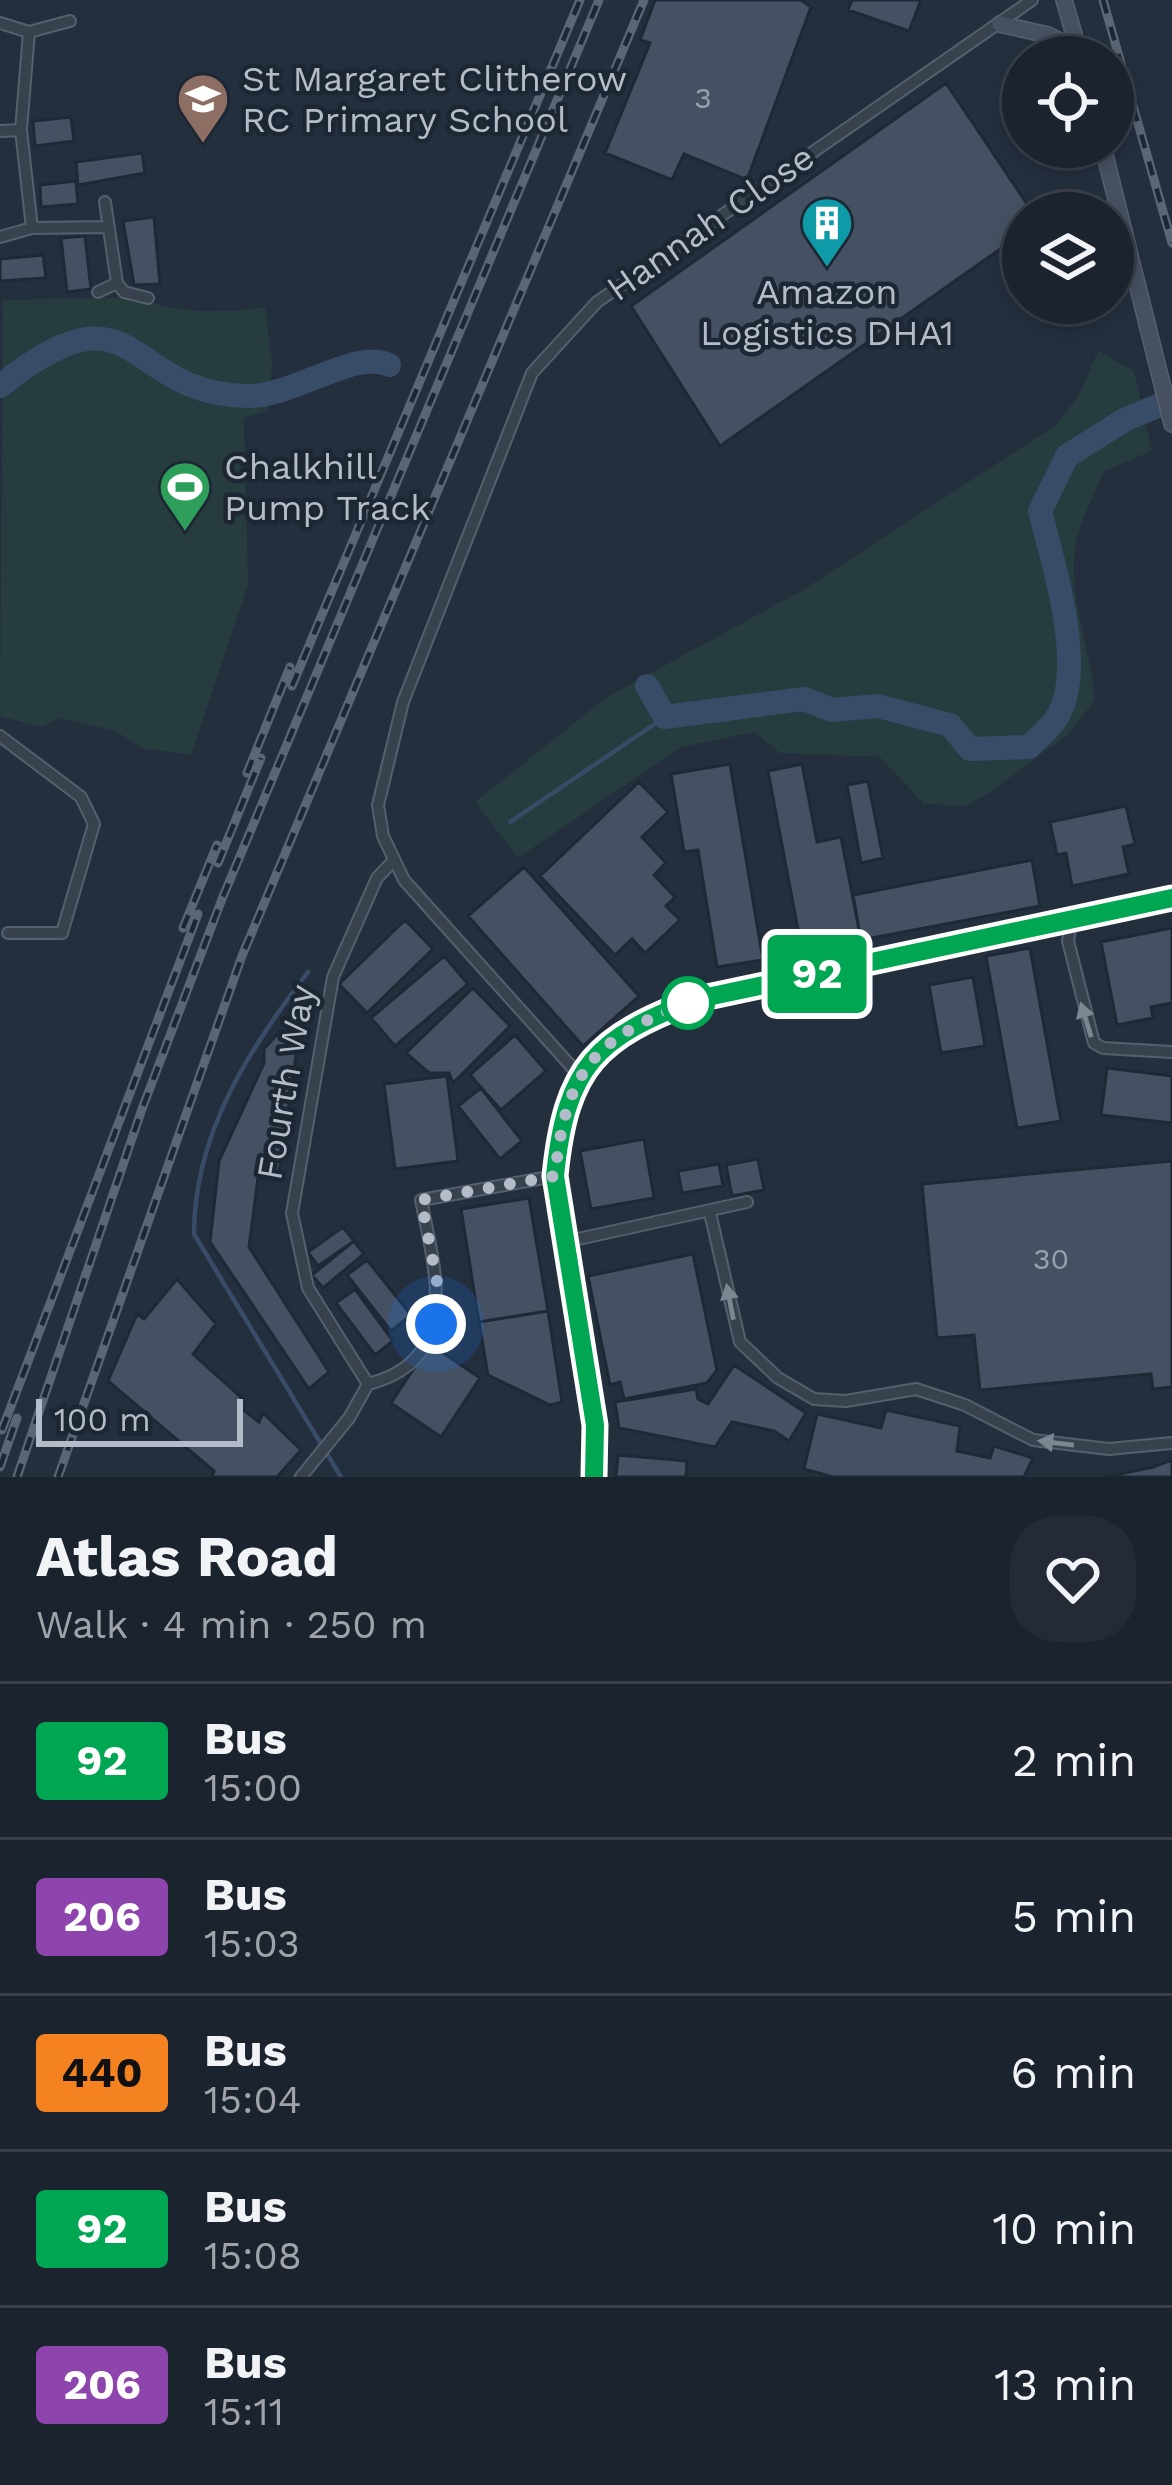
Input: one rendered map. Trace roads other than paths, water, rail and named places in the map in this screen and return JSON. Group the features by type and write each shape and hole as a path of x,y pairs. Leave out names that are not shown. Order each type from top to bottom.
{"main road":[{"path":"1064,0 1075,36"},
{"path":"1000,24 1050,36"},
{"path":"1108,168 1172,424"},
{"path":"594,1477 595,1425 555,1176 559,1136 578,1074 613,1040 654,1016 698,999 1172,898"}],"street":[{"name":"Hannah Close","path":"394,860 378,805 383,770 403,702 532,373 597,302 1032,0"},
{"path":"0,22 29,32 70,21"},
{"path":"29,32 21,130 32,228"},
{"path":"0,131 21,130"},
{"path":"105,202 117,283 124,292 148,298"},
{"path":"0,237 32,228 108,227"},
{"path":"98,292 117,283"},
{"path":"0,736 81,797 94,824 62,933 8,933"},
{"path":"394,860 404,880 578,1074"},
{"name":"Fourth Way","path":"368,1384 308,1288 292,1213 333,977 377,878 394,860"},
{"path":"1072,920 1067,941 1094,1043 1103,1048 1172,1052"},
{"path":"302,1477 349,1418 368,1384 402,1370 436,1324 438,1287 421,1200 555,1176"},
{"path":"569,1241 747,1202"},
{"path":"710,1213 740,1342 763,1366 814,1399 846,1400 916,1389 965,1405 1034,1440 1109,1450 1172,1443"}],"waterway":[{"path":"0,386 46,354 81,340 107,340 130,349 207,391 248,396 285,389 360,363 389,365"},
{"path":"647,686 665,717 804,699 832,710 878,706 950,725 970,749 1029,747 1056,719 1069,674 1065,616 1040,511 1067,456 1126,419 1172,400"},
{"path":"510,822 665,717"},
{"path":"308,972 265,1031 229,1094 204,1162 194,1234 341,1477"}],"railway":[{"path":"292,686 580,0"},
{"path":"17,1477 142,1109 222,899 599,0"},
{"path":"58,1477 242,956 644,0"},
{"path":"1103,0 1172,243"},
{"path":"247,773 290,667"},
{"path":"218,863 261,758"},
{"path":"183,928 217,845"},
{"path":"2,1430 198,914"},
{"path":"0,1467 17,1418"}],"place":[{"name":"St Margaret Clitherow RC Primary School","path":"203,145"},
{"name":"Amazon Logistics DHA1","path":"827,269"},
{"name":"Chalkhill Pump Track","path":"185,533"}]}
